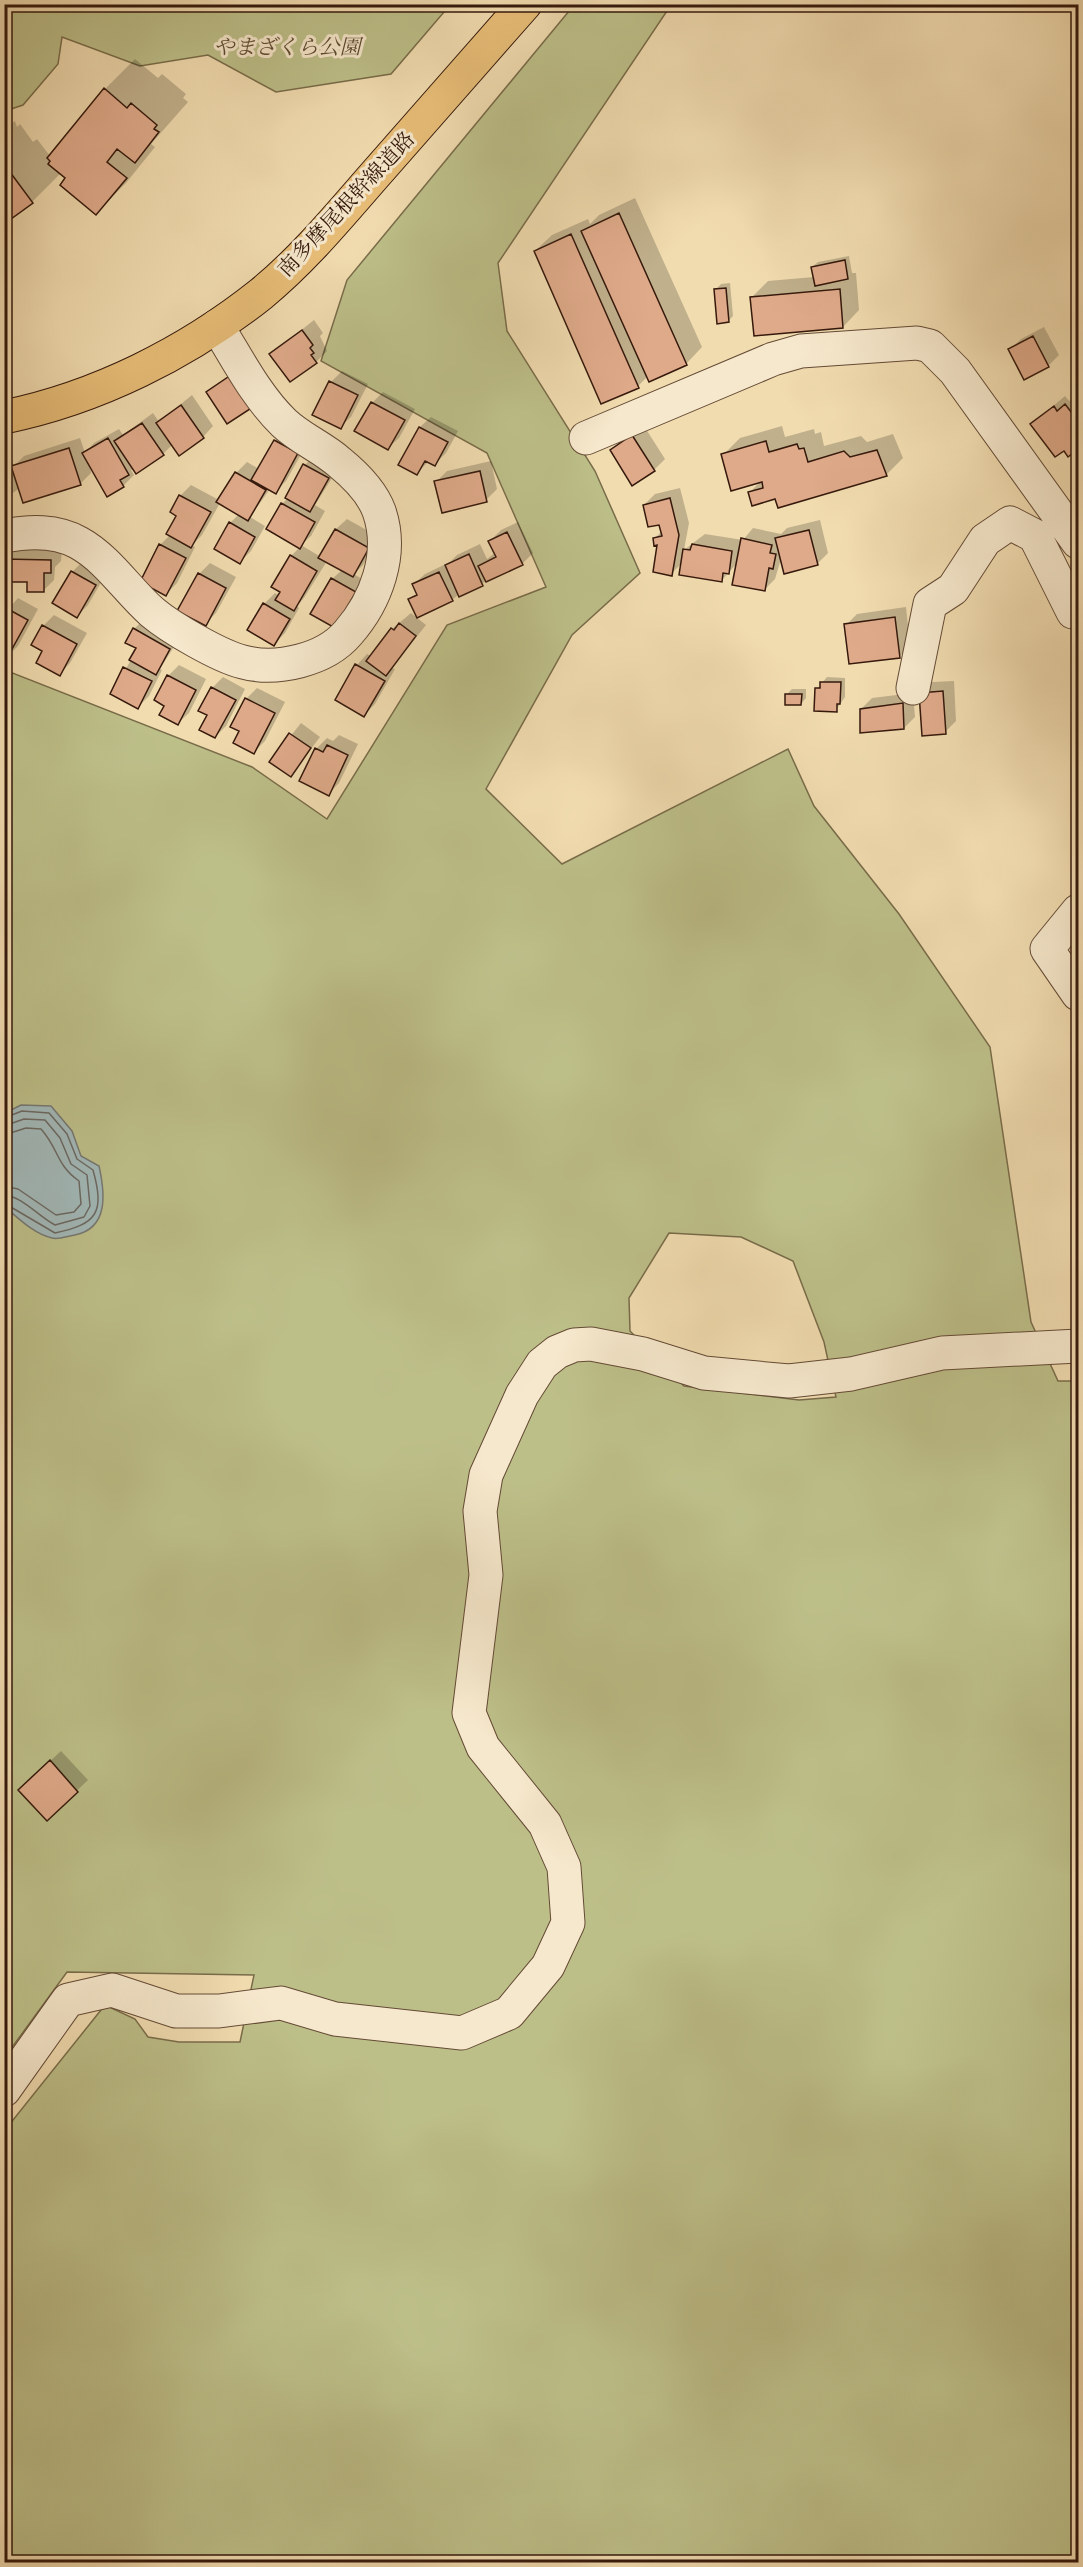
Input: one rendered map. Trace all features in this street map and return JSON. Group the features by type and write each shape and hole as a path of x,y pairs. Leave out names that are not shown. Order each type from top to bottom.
{"main road":[{"name":"南多摩尾根幹線道路","path":"4,417 66,401 123,379 217,326 261,293 312,247 525,4"}],"street":[{"path":"4,536 29,532 56,534 80,544 173,629 243,662 279,665 315,656 346,636 368,609 380,578 384,546 379,511 361,482 337,460 302,438 265,402 217,326"},
{"path":"586,438 752,368 801,351 917,343 930,346 955,371 1078,542"},
{"path":"913,688 930,604 953,590 985,540 1010,523 1035,536 1073,612 1078,612"},
{"path":"1078,911 1047,949 1078,994"},
{"path":"4,2090 68,2000 112,1990 176,2011 219,2011 281,2003 335,2019 462,2033 509,2013 548,1966 568,1923 564,1867 545,1824 483,1747 469,1713 486,1575 480,1511 486,1475 522,1395 542,1364 557,1352 574,1345 591,1344 643,1354 704,1373 789,1381 850,1374 942,1353 1078,1346"}],"green space":[{"name":"やまざくら公園","path":"105,4 122,8 126,4 450,5 391,74 276,92 208,55 140,66 62,37 58,64 23,105 5,111 5,5"},
{"path":"574,5 671,5 498,263 507,331 595,471 640,573 572,635 486,789 562,864 788,749 814,806 899,914 990,1047 1031,1322 1058,1381 1078,1381 1078,2562 5,2562 5,2130 105,2005 135,2019 148,2037 179,2042 240,2042 254,1975 67,1972 5,2057 5,670 252,767 327,819 447,625 546,587 487,453 321,361 347,280","holes":["669,1233 741,1237 793,1261 824,1342 836,1397 799,1400 684,1386 630,1331 629,1298"]}],"water":[{"path":"21,1105 51,1106 72,1131 81,1156 99,1166 103,1187 102,1208 94,1225 86,1231 57,1239 45,1236 21,1221 5,1207 5,1113"}],"building":[{"path":"104,88 127,108 131,103 157,125 154,129 159,132 135,163 117,149 107,162 127,178 96,215 60,185 65,178 48,164 50,161 47,158"},
{"path":"7,168 33,203 4,224 4,169"},
{"path":"619,213 687,365 649,382 581,231"},
{"path":"571,234 639,388 601,404 534,251"},
{"path":"845,260 848,279 815,286 811,267"},
{"path":"726,288 729,322 717,324 714,289"},
{"path":"840,289 843,328 754,336 750,297"},
{"path":"302,330 313,345 310,348 314,353 311,355 317,363 290,382 269,354"},
{"path":"1033,336 1049,367 1024,380 1008,349"},
{"path":"231,375 253,407 227,424 206,392"},
{"path":"329,381 358,395 341,429 312,415"},
{"path":"371,402 405,420 388,450 354,431"},
{"path":"1065,404 1078,421 1078,449 1068,457 1064,451 1055,457 1030,424 1054,406 1057,411"},
{"path":"181,405 204,438 179,456 156,423"},
{"path":"142,423 164,455 136,474 114,441"},
{"path":"419,427 448,442 435,466 425,461 417,475 398,465"},
{"path":"632,435 655,471 632,486 610,450"},
{"path":"108,438 129,475 120,480 124,487 107,497 82,453"},
{"path":"274,440 298,453 276,494 251,480"},
{"path":"766,441 769,452 797,444 799,449 804,448 808,462 844,451 850,457 877,450 887,476 778,508 775,499 752,506 748,492 763,488 762,482 731,491 721,454"},
{"path":"69,448 81,485 23,503 11,466"},
{"path":"303,464 329,478 310,512 285,498"},
{"path":"1078,466 1078,495 1073,468"},
{"path":"480,471 487,502 442,513 434,481"},
{"path":"235,472 266,490 248,521 216,502"},
{"path":"179,495 211,512 191,548 166,534 176,516 170,512"},
{"path":"670,498 679,535 672,576 653,572 657,545 654,546 653,538 662,536 659,525 648,527 643,505"},
{"path":"281,503 315,522 300,549 266,529"},
{"path":"229,522 255,537 240,564 214,549"},
{"path":"335,529 369,548 353,577 318,558"},
{"path":"809,530 818,565 784,574 775,538"},
{"path":"507,532 523,565 486,582 478,566 496,557 488,541"},
{"path":"741,538 772,545 770,553 776,554 773,569 769,568 765,591 732,585"},
{"path":"159,544 186,558 166,596 140,582"},
{"path":"692,544 732,551 729,574 723,573 722,582 679,575 683,549 690,550"},
{"path":"469,554 483,586 459,597 445,565"},
{"path":"290,555 317,571 294,611 275,600 280,592 271,587"},
{"path":"4,559 51,560 51,573 44,573 44,592 27,592 27,582 4,582"},
{"path":"71,571 96,585 77,618 52,603"},
{"path":"439,572 453,601 417,618 408,599 417,595 412,584"},
{"path":"198,573 226,588 206,626 177,611"},
{"path":"331,578 356,592 335,628 310,614"},
{"path":"263,603 290,619 274,646 247,630"},
{"path":"6,608 28,620 7,658 4,657"},
{"path":"895,617 900,658 849,664 844,624"},
{"path":"399,623 416,636 386,676 366,661 391,628 394,630"},
{"path":"42,625 77,644 60,676 36,663 42,651 31,645"},
{"path":"133,628 170,649 156,675 129,660 136,648 125,643"},
{"path":"355,664 385,681 364,717 335,700"},
{"path":"123,667 152,681 138,709 110,694"},
{"path":"167,675 196,690 178,725 159,715 164,706 154,700"},
{"path":"820,682 841,682 840,704 837,704 837,712 814,711 815,688 820,688"},
{"path":"211,687 236,700 215,738 199,730 207,715 198,711"},
{"path":"943,691 946,734 922,736 919,693"},
{"path":"785,694 802,694 801,705 785,705"},
{"path":"245,698 275,713 254,754 233,743 239,731 230,727"},
{"path":"903,703 904,729 860,733 860,709"},
{"path":"289,733 311,748 291,777 269,762"},
{"path":"327,745 348,755 329,796 299,781 315,748 323,752"},
{"path":"50,1760 78,1792 47,1821 18,1790"}]}
